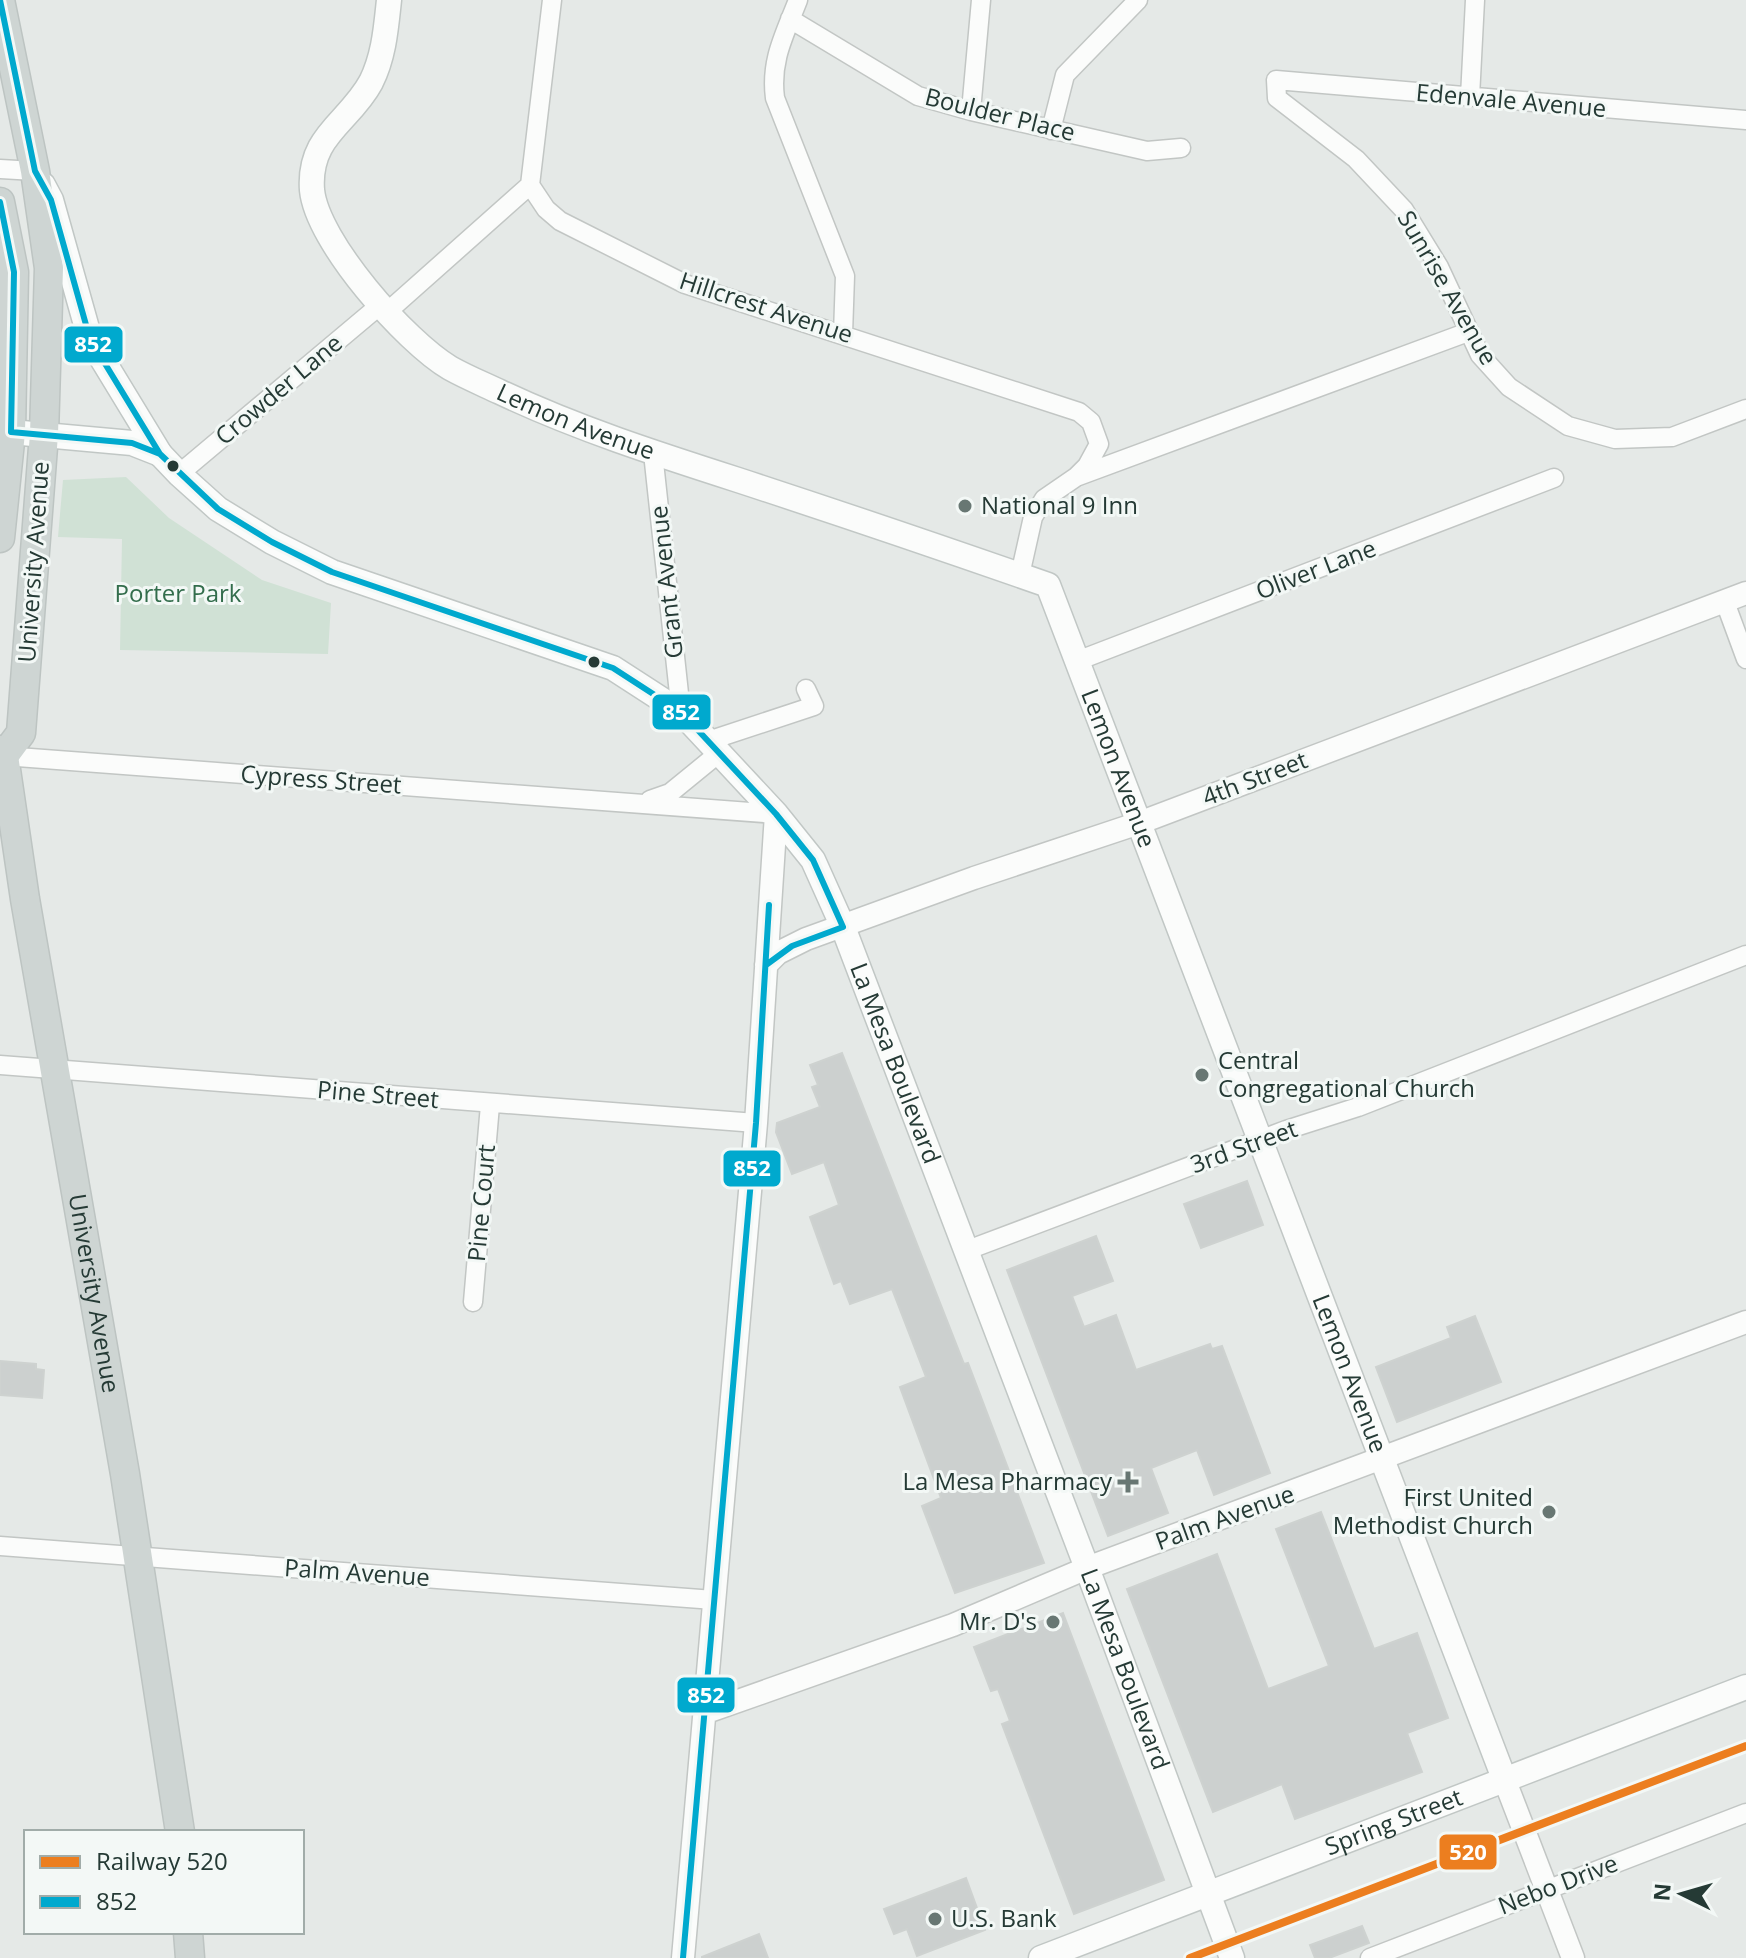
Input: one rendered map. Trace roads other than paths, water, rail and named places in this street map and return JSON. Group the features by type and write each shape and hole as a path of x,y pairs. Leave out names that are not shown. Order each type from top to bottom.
{"main road":[{"name":"La Mesa Boulevard","path":"0,0 35,171 51,200 90,339 160,454 218,509 272,542 332,572 613,668 681,712 776,814 813,860 843,927 1232,1958"},
{"name":"Lemon Avenue","path":"389,0 383,48 372,80 320,148 313,175 314,202 323,227 382,310 406,333 449,368 542,412 653,453 1048,585 1505,1781"},
{"name":"University Avenue","path":"35,171 49,268 44,434 21,733 2,753 139,1557 180,1830"},
{"name":"University Avenue","path":"0,202 14,272 0,538"},
{"name":"La Mesa Boulevard","path":"6,432 132,443 160,454"},
{"name":"Spring Street","path":"1041,1958 1746,1687"},
{"path":"188,1934 190,1958"}],"street":[{"path":"530,185 552,0"},
{"path":"798,0 775,56 775,98 845,276 843,334"},
{"path":"971,111 981,0"},
{"path":"1051,130 1065,75 1138,0"},
{"path":"1470,97 1475,0"},
{"name":"Boulder Place","path":"790,19 918,96 1147,151 1181,148"},
{"name":"Edenvale Avenue","path":"1276,80 1746,120"},
{"name":"Sunrise Avenue","path":"1276,80 1277,98 1356,159 1404,210 1439,267 1480,355 1509,387 1568,426 1615,439 1672,437 1746,409"},
{"path":"0,169 35,171"},
{"name":"Crowder Lane","path":"179,474 382,310 530,185"},
{"name":"Hillcrest Avenue","path":"530,185 546,209 560,221 685,284 1085,416 1095,428 1099,444 1087,466 1044,499 1033,517 1020,575"},
{"name":"Hillcrest Avenue","path":"1076,477 1468,332"},
{"name":"Grant Avenue","path":"653,453 681,712"},
{"name":"Oliver Lane","path":"1077,661 1554,478"},
{"name":"4th Street","path":"766,965 778,953 792,946 974,878 1139,823 1746,593"},
{"path":"1725,602 1746,659"},
{"path":"713,747 814,706 806,689"},
{"name":"Cypress Street","path":"639,803 670,793 713,747"},
{"name":"Cypress Street","path":"2,753 776,814"},
{"path":"683,1958 756,1123 776,814"},
{"name":"3rd Street","path":"965,1251 1260,1140 1358,1107 1746,955"},
{"name":"Pine Street","path":"0,1065 490,1105 756,1123"},
{"name":"Pine Court","path":"473,1302 490,1105"},
{"name":"Palm Avenue","path":"704,1713 953,1625 1087,1568 1746,1322"},
{"name":"Palm Avenue","path":"0,1546 714,1600"},
{"name":"Lemon Avenue","path":"1505,1781 1573,1958"},
{"name":"Nebo Drive","path":"1370,1958 1746,1813"}],"rail line":[{"name":"520","path":"1190,1958 1746,1746"}],"place":[{"name":"National 9 Inn","path":"965,506"},
{"name":"Central Congregational Church","path":"1202,1075"},
{"name":"La Mesa Pharmacy","path":"1128,1482"},
{"name":"First United Methodist Church","path":"1549,1512"},
{"name":"Mr. D's","path":"1053,1622"},
{"name":"U.S. Bank","path":"935,1919"}],"park label":[{"name":"Porter Park","path":"178,594"}]}
